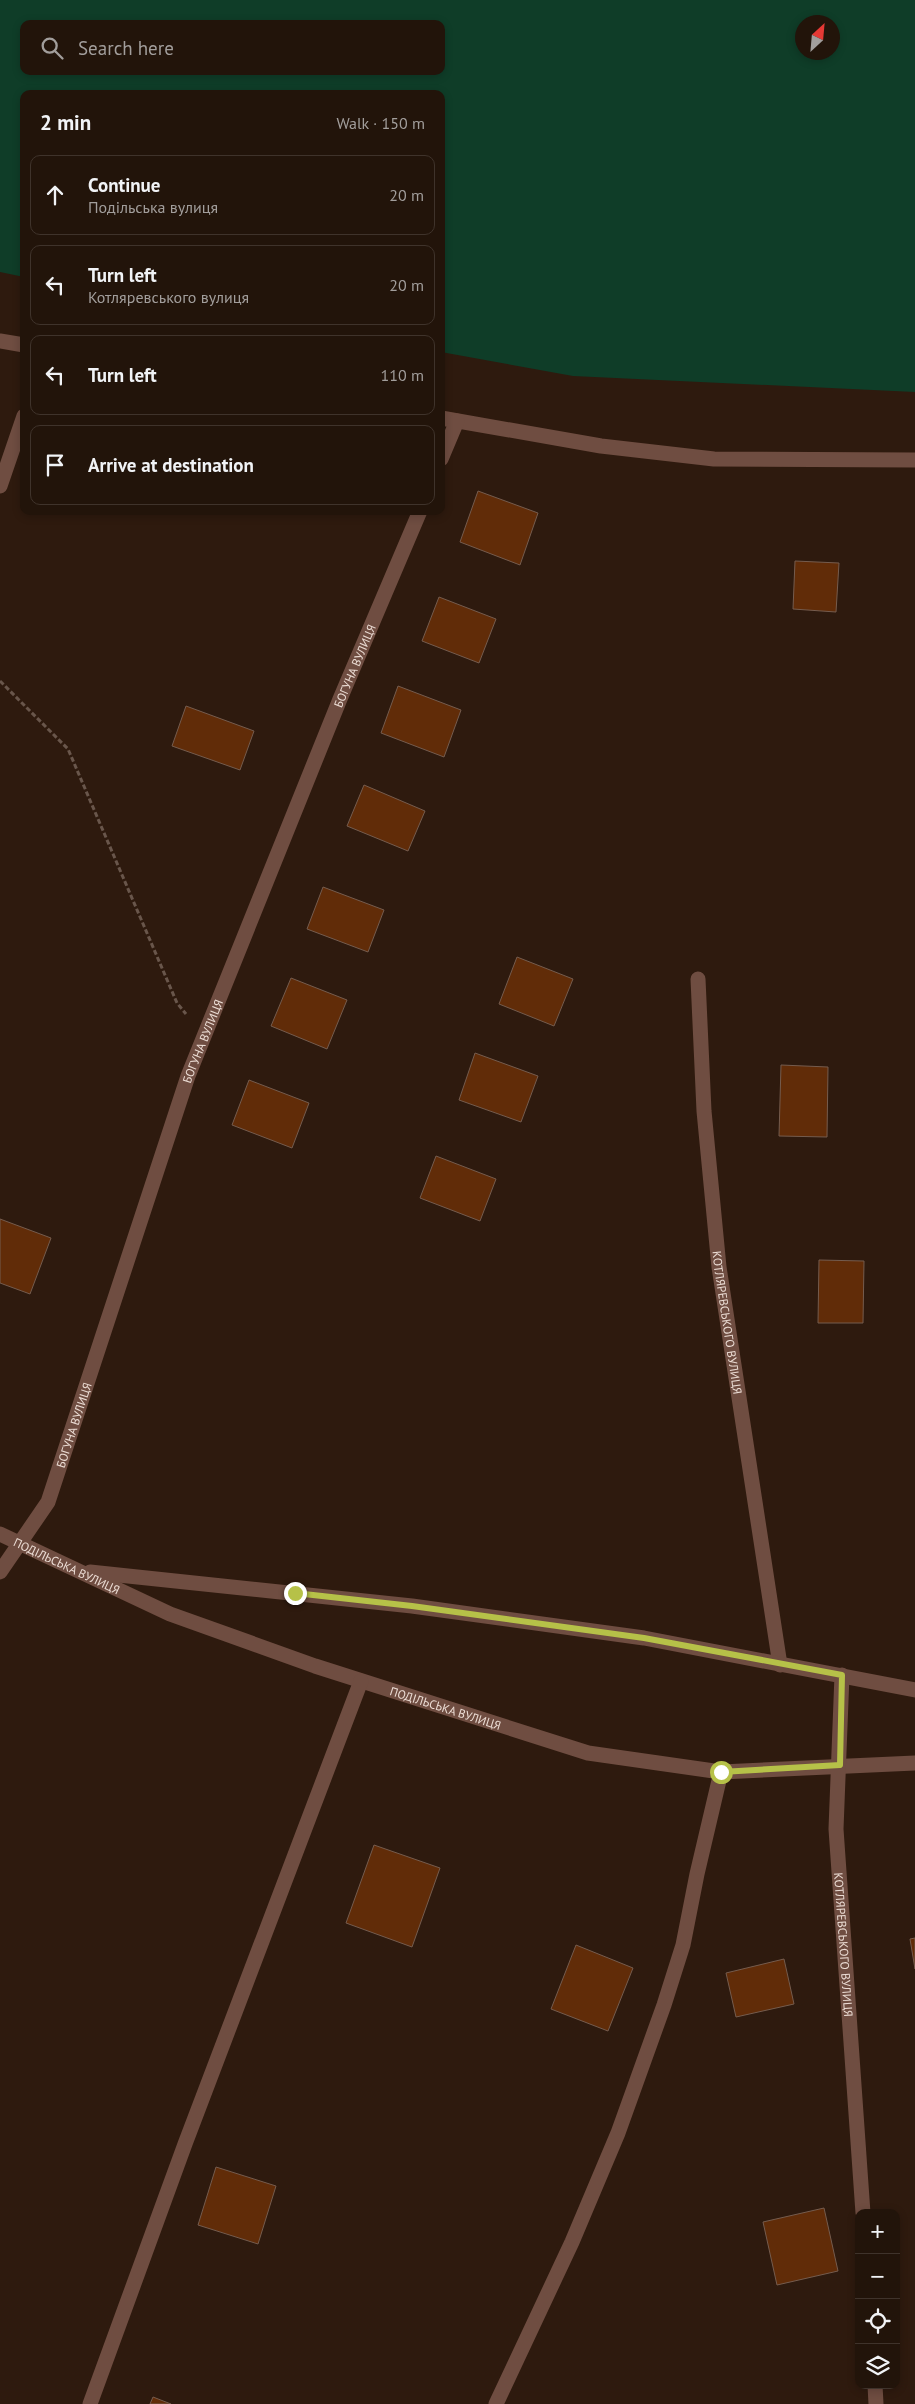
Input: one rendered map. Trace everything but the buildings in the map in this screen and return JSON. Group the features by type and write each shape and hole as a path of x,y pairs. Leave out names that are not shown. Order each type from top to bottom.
{"street":[{"path":"0,341 20,344"},
{"path":"445,419 600,446 714,458 915,460"},
{"path":"445,450 457,421"},
{"path":"0,486 20,428"},
{"name":"БОГУНА ВУЛИЦЯ","path":"0,1572 48,1502 188,1076 340,699 418,515"},
{"name":"КОТЛЯРЕВСЬКОГО ВУЛИЦЯ","path":"698,979 704,1111 719,1267 780,1665"},
{"name":"ПОДІЛЬСЬКА ВУЛИЦЯ","path":"0,1534 170,1614 361,1681 588,1753 721,1772 915,1763"},
{"path":"78,1570 412,1606 644,1638 915,1690"},
{"name":"КОТЛЯРЕВСЬКОГО ВУЛИЦЯ","path":"842,1675 840,1765 836,1829 863,2209"},
{"path":"90,2404 185,2144 361,1681"},
{"path":"496,2404 572,2242 618,2133 683,1944 721,1772"},
{"path":"875,2389 876,2404"}],"path":[{"path":"0,681 68,749 177,1003 204,1035"}],"green space":[{"path":"0,0 915,0 915,392 573,376 445,353 445,90 20,90 20,276 0,272"}],"route":[{"path":"295,1593 412,1606 546,1626 644,1638 780,1665 842,1675 840,1765 721,1772"}]}
